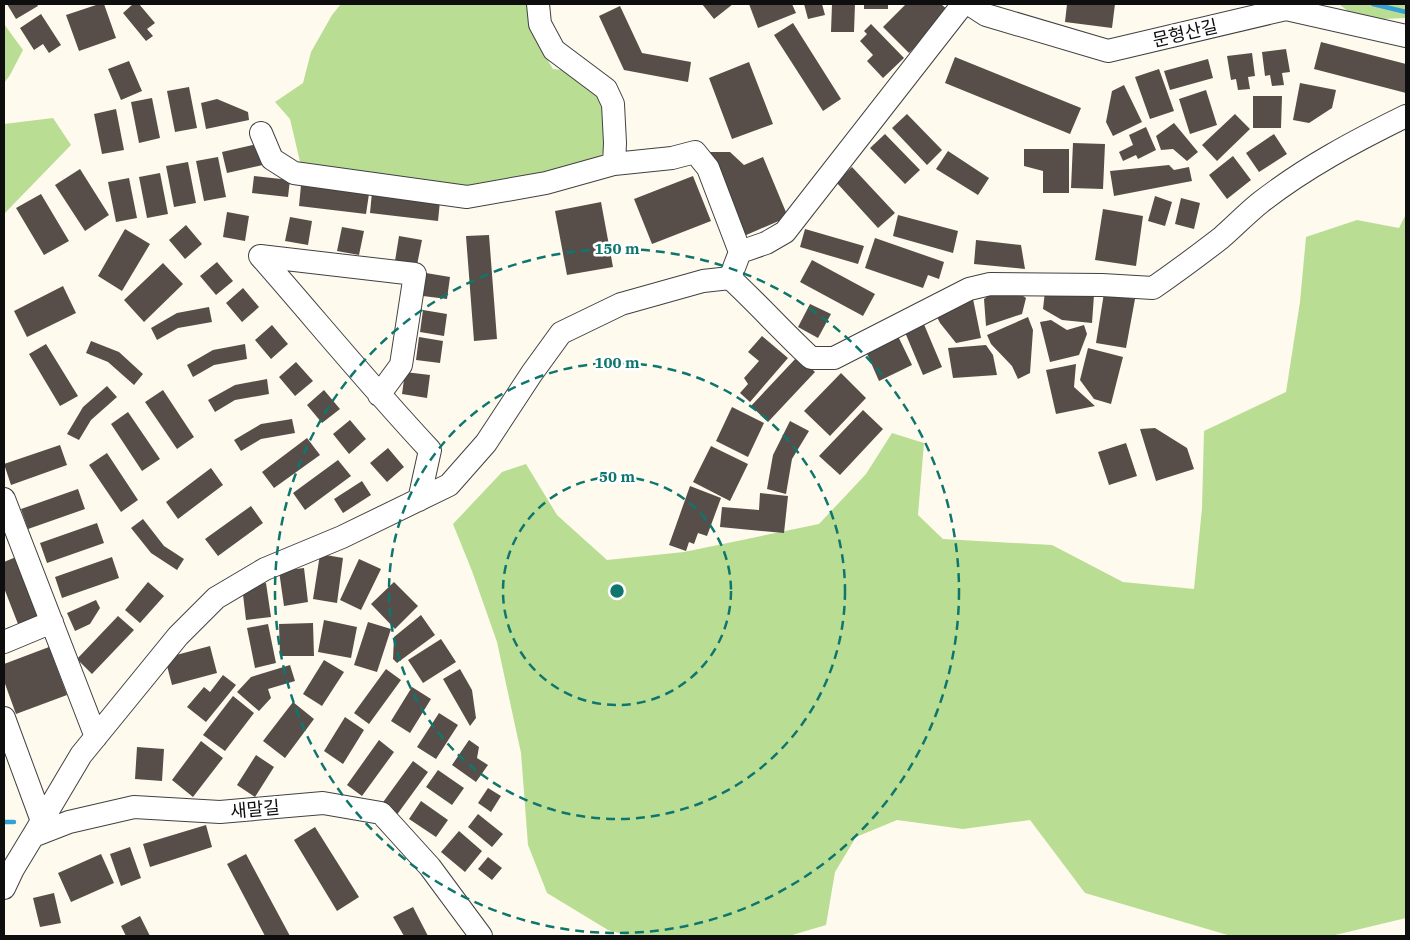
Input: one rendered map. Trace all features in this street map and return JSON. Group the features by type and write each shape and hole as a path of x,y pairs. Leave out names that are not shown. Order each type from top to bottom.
{"street":[{"path":"538,4 540,24 554,50 606,89 613,104 614,164"},
{"path":"740,252 766,243 785,232 963,4"},
{"name":"문형산길","path":"969,4 986,14 1108,50 1286,9 1406,36"},
{"path":"4,888 13,869 82,755 178,636 216,598 265,569 342,537 449,485 486,443 561,333 621,304 702,281 730,278 781,331 811,358 834,358 969,290 990,284 1102,285 1153,288 1199,255 1260,203 1296,177 1357,140 1406,116"},
{"path":"261,133 272,159 294,173 467,197 546,183 614,164 672,158 695,152 708,168 740,252 730,278"},
{"path":"379,395 402,365 415,274 260,256 379,395 430,450 419,500"},
{"path":"4,499 96,737"},
{"path":"4,642 52,622"},
{"path":"6,728 37,829"},
{"name":"새말길","path":"37,829 134,807 220,812 323,803 381,813 430,867 481,936"}],"green space":[{"path":"341,4 535,4 538,44 553,69 583,72 615,118 614,139 600,157 499,189 442,185 301,166 290,119 275,102 303,83 311,52 332,15"},
{"path":"1339,4 1406,4 1406,18 1359,20"},
{"path":"4,24 23,50 4,83"},
{"path":"53,118 71,145 4,214 4,124"},
{"path":"1406,214 1406,918 1331,936 1231,936 1085,893 1030,820 963,829 897,820 856,837 835,872 826,925 789,936 629,936 608,930 547,893 528,845 521,753 497,642 453,524 502,472 526,464 557,515 607,560 684,552 819,524 866,474 892,433 924,443 918,515 943,539 1052,545 1123,582 1194,589 1202,508 1204,431 1286,392 1300,302 1306,237 1357,220 1399,228"}],"building":[{"path":"7,4 37,4 38,6 16,19"},
{"path":"104,4 116,38 79,51 66,15"},
{"path":"133,4 139,4 155,23 147,29 153,36 146,41 123,13"},
{"path":"702,4 733,4 714,19"},
{"path":"749,4 792,4 796,13 758,28"},
{"path":"804,4 822,4 825,15 808,19"},
{"path":"832,4 855,4 854,32 831,32"},
{"path":"864,4 888,4 888,9 864,9"},
{"path":"906,4 941,4 950,12 909,53 883,27"},
{"path":"1067,4 1115,4 1112,28 1065,22"},
{"path":"620,6 642,53 691,62 688,82 624,70 599,16"},
{"path":"41,14 61,45 49,53 43,44 34,50 20,28"},
{"path":"793,23 841,99 823,111 774,35"},
{"path":"871,24 904,58 883,78 867,61 873,55 860,41 867,34 864,31"},
{"path":"1321,42 1406,64 1406,93 1314,69"},
{"path":"1286,49 1290,72 1282,73 1284,85 1272,86 1270,75 1265,76 1262,52"},
{"path":"1252,53 1255,76 1248,77 1250,89 1238,90 1236,79 1231,80 1227,56"},
{"path":"955,57 1081,108 1070,134 945,83"},
{"path":"1208,59 1213,78 1170,90 1164,71"},
{"path":"129,61 142,91 121,100 108,69"},
{"path":"749,62 773,124 732,139 709,78"},
{"path":"1159,69 1174,111 1150,119 1135,77"},
{"path":"1300,83 1336,90 1332,108 1309,123 1293,120"},
{"path":"1124,85 1142,122 1113,136 1106,122 1112,91"},
{"path":"189,87 197,128 175,132 167,91"},
{"path":"1206,90 1217,125 1190,134 1179,99"},
{"path":"1253,96 1282,96 1281,128 1253,128"},
{"path":"152,98 160,138 139,143 131,102"},
{"path":"217,99 248,112 249,120 206,129 201,103"},
{"path":"116,109 124,150 102,154 94,114"},
{"path":"907,114 942,150 927,165 892,128"},
{"path":"1235,114 1250,129 1217,161 1202,145"},
{"path":"1174,123 1198,152 1187,161 1173,149 1161,150 1156,136"},
{"path":"1146,127 1156,150 1138,159 1136,155 1123,161 1119,152 1133,145 1129,135"},
{"path":"885,134 920,170 905,184 870,148"},
{"path":"1274,134 1287,154 1259,172 1246,153"},
{"path":"262,143 267,164 227,173 222,152"},
{"path":"1073,143 1105,144 1103,189 1071,188"},
{"path":"1024,149 1069,149 1069,193 1043,193 1043,171 1024,166"},
{"path":"948,151 989,178 978,195 936,169"},
{"path":"709,152 730,152 744,165 763,157 788,217 744,236"},
{"path":"1233,156 1251,180 1227,199 1209,175"},
{"path":"218,157 226,197 204,201 196,161"},
{"path":"188,162 196,203 174,207 166,166"},
{"path":"1169,165 1174,170 1189,167 1192,181 1114,196 1110,171"},
{"path":"852,167 895,213 878,228 836,182"},
{"path":"80,169 109,215 85,231 55,185"},
{"path":"160,173 168,214 147,218 139,177"},
{"path":"254,176 290,180 288,197 252,193"},
{"path":"693,176 711,221 652,244 634,199"},
{"path":"129,178 137,218 116,222 108,182"},
{"path":"301,185 369,194 366,214 299,206"},
{"path":"372,192 440,201 438,221 370,213"},
{"path":"41,194 69,241 44,255 16,208"},
{"path":"1155,196 1172,202 1165,226 1148,221"},
{"path":"1181,198 1200,203 1194,229 1175,224"},
{"path":"601,202 613,267 567,275 555,211"},
{"path":"1103,209 1143,216 1136,266 1095,260"},
{"path":"227,212 249,216 245,241 223,237"},
{"path":"898,215 958,231 953,253 893,236"},
{"path":"290,217 312,221 308,245 285,241"},
{"path":"186,225 202,244 185,259 169,240"},
{"path":"342,227 364,231 359,255 337,251"},
{"path":"125,229 150,244 122,291 98,276"},
{"path":"805,229 864,246 858,264 800,247"},
{"path":"489,235 497,339 474,341 466,236"},
{"path":"399,236 422,240 417,265 395,261"},
{"path":"875,238 944,262 939,279 928,275 923,288 865,268"},
{"path":"976,240 1021,245 1025,269 974,264"},
{"path":"812,260 875,294 863,316 800,282"},
{"path":"217,262 233,281 216,295 200,276"},
{"path":"163,263 183,284 144,322 124,300"},
{"path":"426,273 450,277 447,299 423,296"},
{"path":"63,286 76,313 27,337 14,311"},
{"path":"999,287 1013,289 1026,298 1022,314 986,326 984,299"},
{"path":"243,288 259,307 242,322 226,303"},
{"path":"1045,291 1094,295 1092,323 1062,320 1043,309"},
{"path":"1104,293 1135,299 1126,348 1096,343"},
{"path":"972,294 981,338 956,343 940,323 935,313"},
{"path":"810,304 831,314 818,338 798,327"},
{"path":"209,307 212,322 178,328 157,340 151,328 177,313"},
{"path":"423,310 447,314 444,336 420,332"},
{"path":"1028,317 1033,330 1030,373 1018,379 1012,366 991,344 987,335"},
{"path":"1051,320 1067,330 1084,325 1087,334 1079,355 1050,362 1040,322"},
{"path":"923,322 942,367 923,375 904,330"},
{"path":"272,325 288,344 271,359 255,340"},
{"path":"897,334 912,365 879,381 865,349"},
{"path":"762,336 788,358 750,402 740,393 748,384 744,378 759,361 748,352"},
{"path":"419,337 443,341 440,363 416,360"},
{"path":"91,341 119,352 143,374 134,385 108,362 86,353"},
{"path":"46,344 78,396 60,406 29,354"},
{"path":"245,344 247,359 214,365 193,377 187,365 213,350"},
{"path":"986,345 993,355 997,375 953,378 948,348"},
{"path":"1088,348 1123,357 1111,404 1094,399 1080,380"},
{"path":"798,356 815,372 768,422 751,406"},
{"path":"296,362 313,381 295,396 279,377"},
{"path":"1076,364 1074,387 1095,406 1056,414 1046,370"},
{"path":"405,372 430,375 427,398 402,394"},
{"path":"841,373 866,398 830,436 804,411"},
{"path":"267,379 269,394 235,400 215,412 208,400 235,385"},
{"path":"107,386 117,397 91,420 79,440 67,434 83,407"},
{"path":"163,390 194,437 177,449 145,402"},
{"path":"324,390 340,409 322,423 307,405"},
{"path":"732,407 764,423 748,457 716,441"},
{"path":"863,410 883,429 840,475 819,456"},
{"path":"128,412 160,459 142,471 111,424"},
{"path":"292,419 295,433 261,439 241,451 234,440 261,424"},
{"path":"350,420 366,439 349,454 333,434"},
{"path":"790,421 809,431 792,459 786,494 767,489 773,455"},
{"path":"1155,428 1187,448 1194,469 1156,481 1140,429"},
{"path":"307,438 320,455 274,488 262,472"},
{"path":"1126,443 1137,476 1109,485 1098,452"},
{"path":"60,445 67,465 11,485 4,464"},
{"path":"711,446 748,464 730,501 693,482"},
{"path":"388,448 404,467 387,482 370,463"},
{"path":"107,453 138,500 121,512 89,465"},
{"path":"338,460 351,476 305,510 293,493"},
{"path":"211,468 223,485 178,519 166,502"},
{"path":"362,481 371,495 343,513 334,499"},
{"path":"690,486 721,498 707,536 698,533 694,544 689,542 686,551 669,545"},
{"path":"78,489 85,509 28,529 21,509"},
{"path":"760,493 788,496 784,533 720,527 722,507 759,510"},
{"path":"251,506 263,523 218,556 205,539"},
{"path":"143,519 164,546 184,559 177,570 151,553 131,528"},
{"path":"97,523 104,543 47,563 40,543"},
{"path":"320,554 343,558 337,603 313,599"},
{"path":"16,557 39,616 18,624 4,588 4,562"},
{"path":"112,557 119,578 62,598 55,577"},
{"path":"359,559 381,569 361,610 340,600"},
{"path":"304,568 308,602 284,606 279,571"},
{"path":"148,582 164,596 140,623 125,610"},
{"path":"394,582 418,606 395,629 371,604"},
{"path":"266,583 271,617 246,620 242,586"},
{"path":"96,600 100,608 90,624 75,631 67,613"},
{"path":"421,615 435,635 397,663 393,659 394,637"},
{"path":"118,616 134,630 92,674 77,659"},
{"path":"324,620 357,627 351,658 318,652"},
{"path":"368,622 391,629 377,672 354,665"},
{"path":"313,623 314,656 280,656 279,624"},
{"path":"268,624 276,663 255,668 247,628"},
{"path":"441,639 456,662 423,683 408,660"},
{"path":"210,646 217,673 172,685 165,658"},
{"path":"49,647 67,695 16,714 4,681 4,664"},
{"path":"324,660 344,672 322,706 303,694"},
{"path":"290,665 295,681 268,689 271,698 259,711 237,692 251,677"},
{"path":"386,669 401,680 369,724 354,713"},
{"path":"460,669 472,690 476,718 470,726 443,679"},
{"path":"223,675 236,685 206,722 187,707 204,687 210,692"},
{"path":"412,687 431,699 410,733 391,721"},
{"path":"233,696 254,713 225,751 203,735"},
{"path":"293,702 314,719 285,758 263,741"},
{"path":"439,713 458,725 436,759 417,747"},
{"path":"345,717 364,730 343,764 324,751"},
{"path":"379,740 394,752 362,796 347,785"},
{"path":"469,740 479,747 477,758 488,765 476,782 452,765"},
{"path":"201,741 223,758 193,797 172,780"},
{"path":"137,747 164,749 162,781 135,779"},
{"path":"256,755 274,767 255,797 237,785"},
{"path":"413,761 428,772 396,816 381,805"},
{"path":"438,770 464,788 452,805 426,787"},
{"path":"488,788 501,796 491,812 478,803"},
{"path":"421,801 448,820 436,837 409,819"},
{"path":"478,814 503,834 492,847 468,827"},
{"path":"206,825 212,847 150,867 143,844"},
{"path":"315,827 359,897 337,911 294,840"},
{"path":"459,831 482,851 465,872 441,852"},
{"path":"130,847 141,878 121,886 110,854"},
{"path":"101,854 114,883 71,902 58,873"},
{"path":"246,854 290,936 265,936 227,864"},
{"path":"488,857 502,868 492,880 478,869"},
{"path":"54,893 61,923 40,927 33,898"},
{"path":"413,907 428,936 404,936 393,917"},
{"path":"140,916 150,936 126,936 121,926"}],"waterway":[{"path":"1373,4 1406,12"},
{"path":"4,822 14,822"}]}
